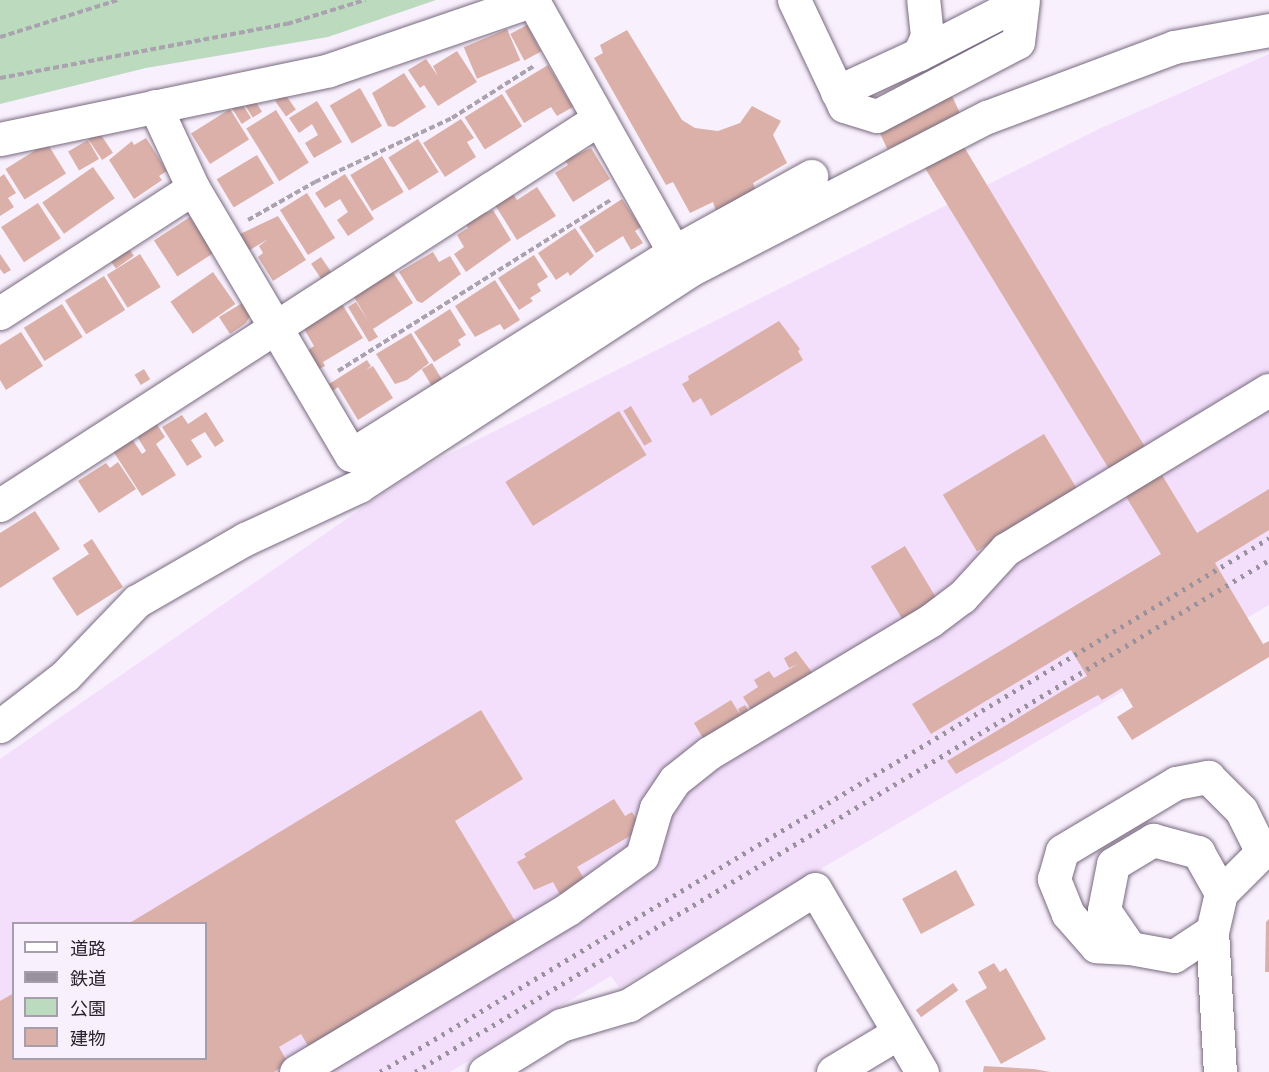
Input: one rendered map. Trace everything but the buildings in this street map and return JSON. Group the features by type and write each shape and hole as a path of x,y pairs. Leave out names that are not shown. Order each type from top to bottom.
{"street":[{"path":"0,140 329,70 533,0 597,120 674,252"},
{"path":"794,0 844,106 877,116 1018,42 1023,0"},
{"path":"919,54 927,36 923,0"},
{"path":"837,92 919,54 1005,10 1008,0"},
{"path":"0,726 64,676 137,601 244,539 359,486 693,269 987,117 1174,46 1269,30"},
{"path":"155,106 193,188 351,455 674,252 811,176"},
{"path":"0,504 597,120"},
{"path":"0,313 193,188"},
{"path":"296,1072 568,909 642,856 656,808 675,780 709,753 931,620 962,597 1006,549 1269,390"},
{"path":"1212,931 1174,956 1130,948 1096,946 1068,914 1054,879 1062,851 1176,783 1208,777 1241,810 1262,852 1221,893 1212,931 1220,1072"},
{"path":"1130,948 1104,910 1113,864 1153,840 1198,852 1221,893"},
{"path":"485,1072 561,1025 629,1005 815,888 922,1072"},
{"path":"834,1072 898,1033"}],"path":[{"path":"0,37 118,0"},
{"path":"0,78 287,24 365,0"},
{"path":"222,236 315,182 452,118 559,50"},
{"path":"312,388 635,185"}],"shaded area":[{"path":"1269,54 1269,605 619,988 611,976 450,1072 0,1072 0,759 417,470 1101,128"}],"green space":[{"path":"0,0 436,0 328,37 146,68 0,104"}],"railway":[{"path":"380,1072 1269,538"},
{"path":"415,1072 1269,560"}]}
